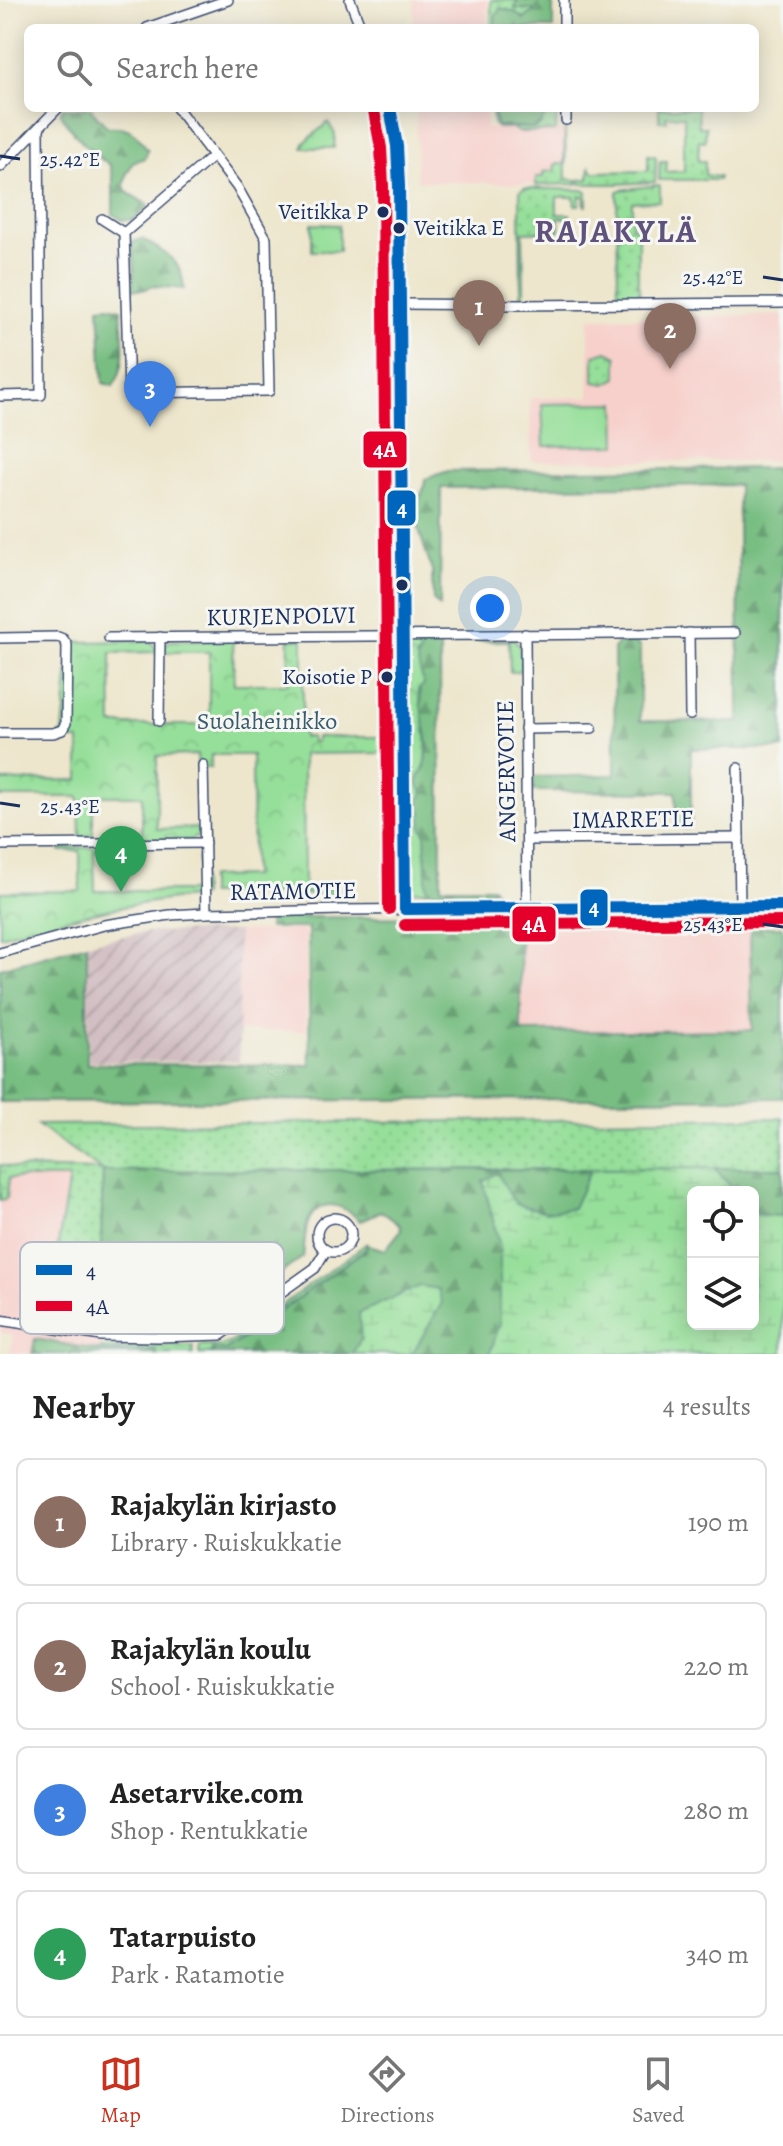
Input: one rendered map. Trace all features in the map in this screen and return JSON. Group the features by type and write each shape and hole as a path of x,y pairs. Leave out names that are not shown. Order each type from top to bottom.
{"street":[{"path":"159,24 228,0"},
{"path":"350,0 359,24"},
{"path":"564,0 564,24"},
{"path":"0,167 54,112"},
{"path":"124,233 129,393 269,391 266,238 237,187 180,112"},
{"path":"391,112 399,162 405,909"},
{"path":"566,112 566,120"},
{"path":"0,396 41,395 39,129"},
{"path":"124,233 212,157"},
{"path":"102,219 124,233"},
{"path":"400,304 783,303"},
{"path":"689,633 690,715"},
{"name":"KURJENPOLVI","path":"109,638 735,633"},
{"name":"ANGERVOTIE","path":"525,634 527,908"},
{"path":"0,638 58,637 67,645 66,723 62,730 53,733 0,733"},
{"path":"159,721 160,637"},
{"path":"525,729 592,728"},
{"path":"203,765 206,913"},
{"path":"738,768 740,906"},
{"name":"IMARRETIE","path":"527,840 739,838"},
{"path":"0,845 205,843"},
{"name":"RATAMOTIE","path":"0,953 104,925 170,915 405,909 783,906"},
{"path":"284,1290 315,1268 326,1250"},
{"path":"0,1320 20,1323"},
{"path":"88,1334 158,1337 222,1334"}],"shaded area":[{"path":"414,0 487,0 487,24 414,24"},
{"path":"416,112 487,112 486,128 512,128 518,132 564,131 564,185 417,181"},
{"path":"783,315 783,461 531,461 530,398 589,397 589,318"},
{"path":"520,926 750,927 753,1030 520,1032"},
{"path":"305,930 306,1031 239,1031 238,931"},
{"path":"238,931 239,1061 89,1062 88,943 146,932"},
{"path":"0,1171 103,1171 101,1242 20,1242 20,1334 100,1334 101,1351 35,1339 32,1354 10,1354 13,1335 1,1332 0,1341"}],"green space":[{"path":"491,0 517,0 516,9 533,9 524,19 513,13 500,14 495,16 495,24 491,24"},
{"path":"517,0 548,0 553,6 553,24 495,24 500,8 515,12 524,19 533,12 533,9 515,9"},
{"path":"94,112 107,127 131,131 148,150 145,158 133,162 126,175 124,186 127,192 149,206 133,220 122,220 113,214 110,165 76,135 60,113"},
{"path":"492,112 495,112 495,120 506,127 534,128 540,125 547,112 556,112 554,131 518,132 512,128 497,128 493,123"},
{"path":"495,112 547,112 540,125 534,128 497,126"},
{"path":"659,112 698,112 699,127 706,127 705,141 699,141 698,161 705,161 705,175 719,177 718,180 659,180 660,161 667,161 666,172 684,171 684,116 666,116 667,121 659,121"},
{"path":"328,122 335,134 334,148 303,148 304,143"},
{"path":"565,127 566,179 577,180 577,184 536,185 536,177 543,177 543,172 554,171 555,164 564,164"},
{"path":"648,155 656,158 655,182 580,184 579,180 589,179 590,167 593,172 648,171"},
{"path":"658,185 660,201 632,202 632,227 638,227 640,297 637,300 619,300 617,192"},
{"path":"524,188 587,192 587,206 584,196 580,196 579,205 575,205 574,197 557,197 557,214 570,214 570,218 559,218 559,231 523,232 524,296 529,297 528,301 521,298 520,191"},
{"path":"312,224 339,225 339,251 312,251"},
{"path":"143,239 176,264 184,289 152,286 132,290 132,242"},
{"path":"99,307 121,309 123,339 123,359 113,386 103,383"},
{"path":"607,351 617,356 617,378 606,384 594,382 594,355"},
{"path":"616,403 617,445 544,446 542,404"},
{"path":"783,468 783,749 691,749 691,825 688,829 677,824 676,792 533,791 533,777 615,775 614,648 618,643 636,643 640,648 640,721 739,722 738,485 441,488 440,607 433,600 432,571 417,524 411,518 425,479 448,471"},
{"name":"Suolaheinikko","path":"289,639 303,639 303,737 311,737 312,742 316,742 316,737 385,737 385,753 303,754 304,889 338,889 337,894 209,894 209,878 253,876 252,755 211,755 211,768 201,768 200,772 197,755 157,756 157,829 201,828 199,835 191,840 140,840 142,796 93,796 93,837 80,837 79,797 0,797 0,781 79,780 79,740 59,740 59,735 63,733 71,642 147,641 155,647 156,652 111,653 112,725 209,725 209,652 163,652 166,644 170,641 233,640 234,684 288,684"},
{"path":"419,639 514,639 520,647 521,669 510,672 509,641 426,641 419,647 417,661 424,685 418,689 427,751 417,784 422,790 422,796 418,799 425,833 426,882 431,891 410,889 409,646"},
{"path":"440,640 441,887 492,887 495,891 491,892 431,891 427,888 425,833 418,799 422,790 417,784 425,766 427,743 417,661 419,647 426,641"},
{"path":"107,847 107,851 94,851 95,891 198,891 198,857 201,857 202,896 100,911 0,936 0,892 80,891 80,851 60,851 62,848"},
{"path":"414,895 521,896 512,903 428,904"},
{"path":"269,917 518,918 521,1032 752,1030 750,927 783,927 783,1098 0,1102 0,968 87,944 87,1064 310,1065 308,928 269,928"},
{"path":"783,1118 783,1168 103,1171 101,1242 58,1242 69,1178 9,1178 7,1198 0,1201 0,1165 101,1170 37,1125"},
{"path":"714,1168 783,1168 783,1216 759,1215 759,1186 730,1186"},
{"path":"714,1168 730,1186 687,1186 687,1330 759,1330 759,1215 783,1216 783,1354 490,1354 500,1323 500,1247 483,1181 497,1173 516,1204 546,1212 573,1208 591,1169"},
{"path":"591,1169 573,1208 546,1212 516,1204 483,1181 500,1247 500,1323 490,1354 211,1354 213,1350 227,1350 249,1334 284,1334 284,1308 367,1248 366,1244 385,1250 401,1230 400,1225 381,1211 360,1221 342,1208 322,1207 310,1218 303,1257 284,1271 284,1242 101,1242 103,1171"},
{"path":"366,1244 367,1248 284,1308 284,1304"},
{"path":"420,1286 438,1289 442,1303 412,1354 352,1354 361,1339 359,1313"},
{"path":"242,1334 249,1334 227,1350 199,1354 200,1346 230,1343"},
{"path":"35,1339 102,1351 156,1351 155,1354 32,1354"},
{"path":"193,1346 193,1354 102,1351 101,1348"}],"transit line":[{"name":"4A","path":"374,112 381,148 383,186 389,909"},
{"name":"4","path":"391,112 397,146 399,186 405,909"},
{"name":"4","path":"405,909 783,906"},
{"name":"4A","path":"405,925 783,922"}],"place":[{"name":"Veitikka P","path":"383,212"},
{"name":"Veitikka E","path":"399,228"},
{"name":"Rajakylän kirjasto","path":"479,346"},
{"name":"Rajakylän koulu","path":"670,369"},
{"name":"Asetarvike.com","path":"150,427"},
{"name":"Koisotie P","path":"387,677"},
{"name":"Tatarpuisto","path":"121,892"}],"district":[{"name":"RAJAKYLÄ","path":"616,231"}]}
